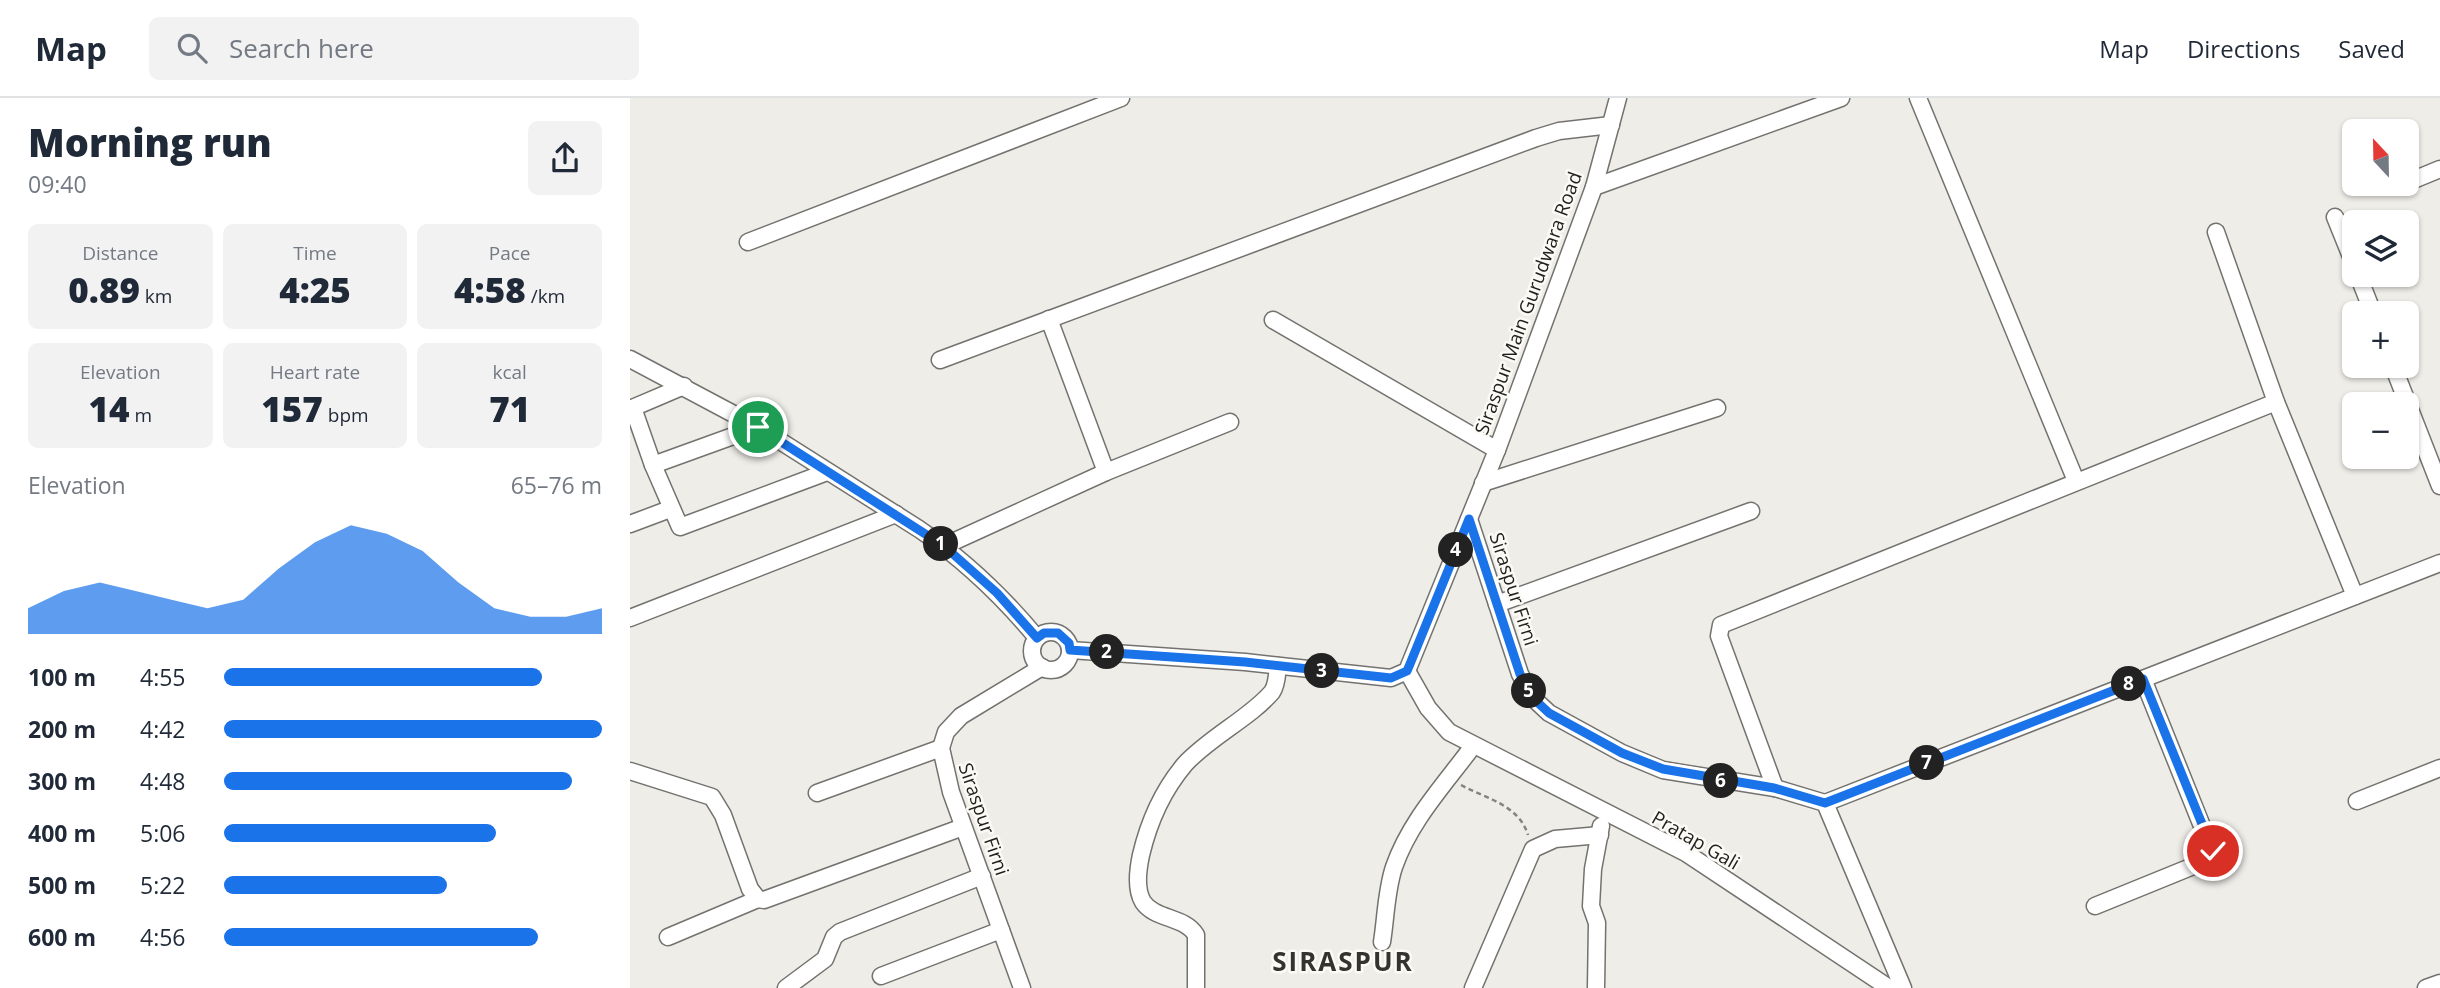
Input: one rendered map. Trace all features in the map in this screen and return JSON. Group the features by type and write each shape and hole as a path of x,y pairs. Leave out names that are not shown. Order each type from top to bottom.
{"street":[{"path":"748,242 1121,98"},
{"name":"Siraspur Main Gurudwara Road","path":"1469,519 1594,187 1618,98"},
{"path":"1594,187 1842,98"},
{"path":"1918,98 2076,481"},
{"path":"940,360 1536,138 1559,131 1611,125"},
{"path":"2419,177 2440,169"},
{"path":"2335,217 2342,234"},
{"path":"2216,232 2276,402 2355,596"},
{"path":"1049,319 1106,472"},
{"path":"1273,320 1497,450"},
{"path":"630,359 758,427 944,546 997,593 1037,638"},
{"path":"2398,378 2440,486"},
{"path":"684,386 631,409 678,526 683,527 827,472"},
{"path":"1774,788 1719,636 1721,625 2276,402"},
{"path":"1483,483 1717,408"},
{"path":"944,546 1106,472 1230,422"},
{"path":"653,465 758,427"},
{"path":"630,454 647,448"},
{"path":"630,524 670,509"},
{"path":"1497,604 1751,511"},
{"path":"630,618 896,514"},
{"name":"Siraspur Firni","path":"1469,519 1524,684 1535,700 1566,724 1622,753 1663,769 1774,788 1825,803"},
{"name":"Siraspur Firni","path":"1407,671 1469,519"},
{"path":"1903,988 1825,803 2440,563"},
{"path":"1044,633 1058,633 1069,643 1066,663 1061,667 1042,667 1032,650 1037,638 1044,633"},
{"path":"1070,650 1278,666 1391,678 1407,671"},
{"path":"1196,988 1196,935 1187,925 1149,908 1140,894 1138,866 1143,844 1159,803 1184,765 1271,693 1278,666"},
{"name":"Siraspur Firni","path":"1022,988 963,827 942,764 941,748 946,732 961,716 1042,667"},
{"name":"Pratap Gali","path":"1407,671 1437,721 1448,732 1686,853 1889,988"},
{"path":"2095,906 2213,858 2213,851 2143,679"},
{"path":"1382,942 1394,867 1412,829 1473,746"},
{"path":"817,793 941,748"},
{"path":"2357,801 2440,768"},
{"path":"630,771 705,793 715,801 750,889 758,899"},
{"path":"1596,988 1597,923 1591,906 1604,813"},
{"path":"668,937 758,899 764,900 963,827"},
{"path":"1474,988 1533,849 1555,839 1600,835"},
{"path":"786,988 825,959 834,937 840,932 982,876"},
{"path":"881,976 1002,930"},
{"path":"2426,988 2440,982"}],"path":[{"path":"1449,778 1514,811 1525,825 1533,849"}],"district":[{"name":"SIRASPUR","path":"1343,962"}],"route":[{"path":"758,427 944,546 997,593 1037,638 1044,633 1058,633 1065,637 1070,650 1245,662 1352,675 1391,678 1399,676 1407,671 1469,519 1524,684 1535,700 1549,713 1622,753 1663,769 1774,788 1802,794 1825,803 2143,679 2213,851"}]}
